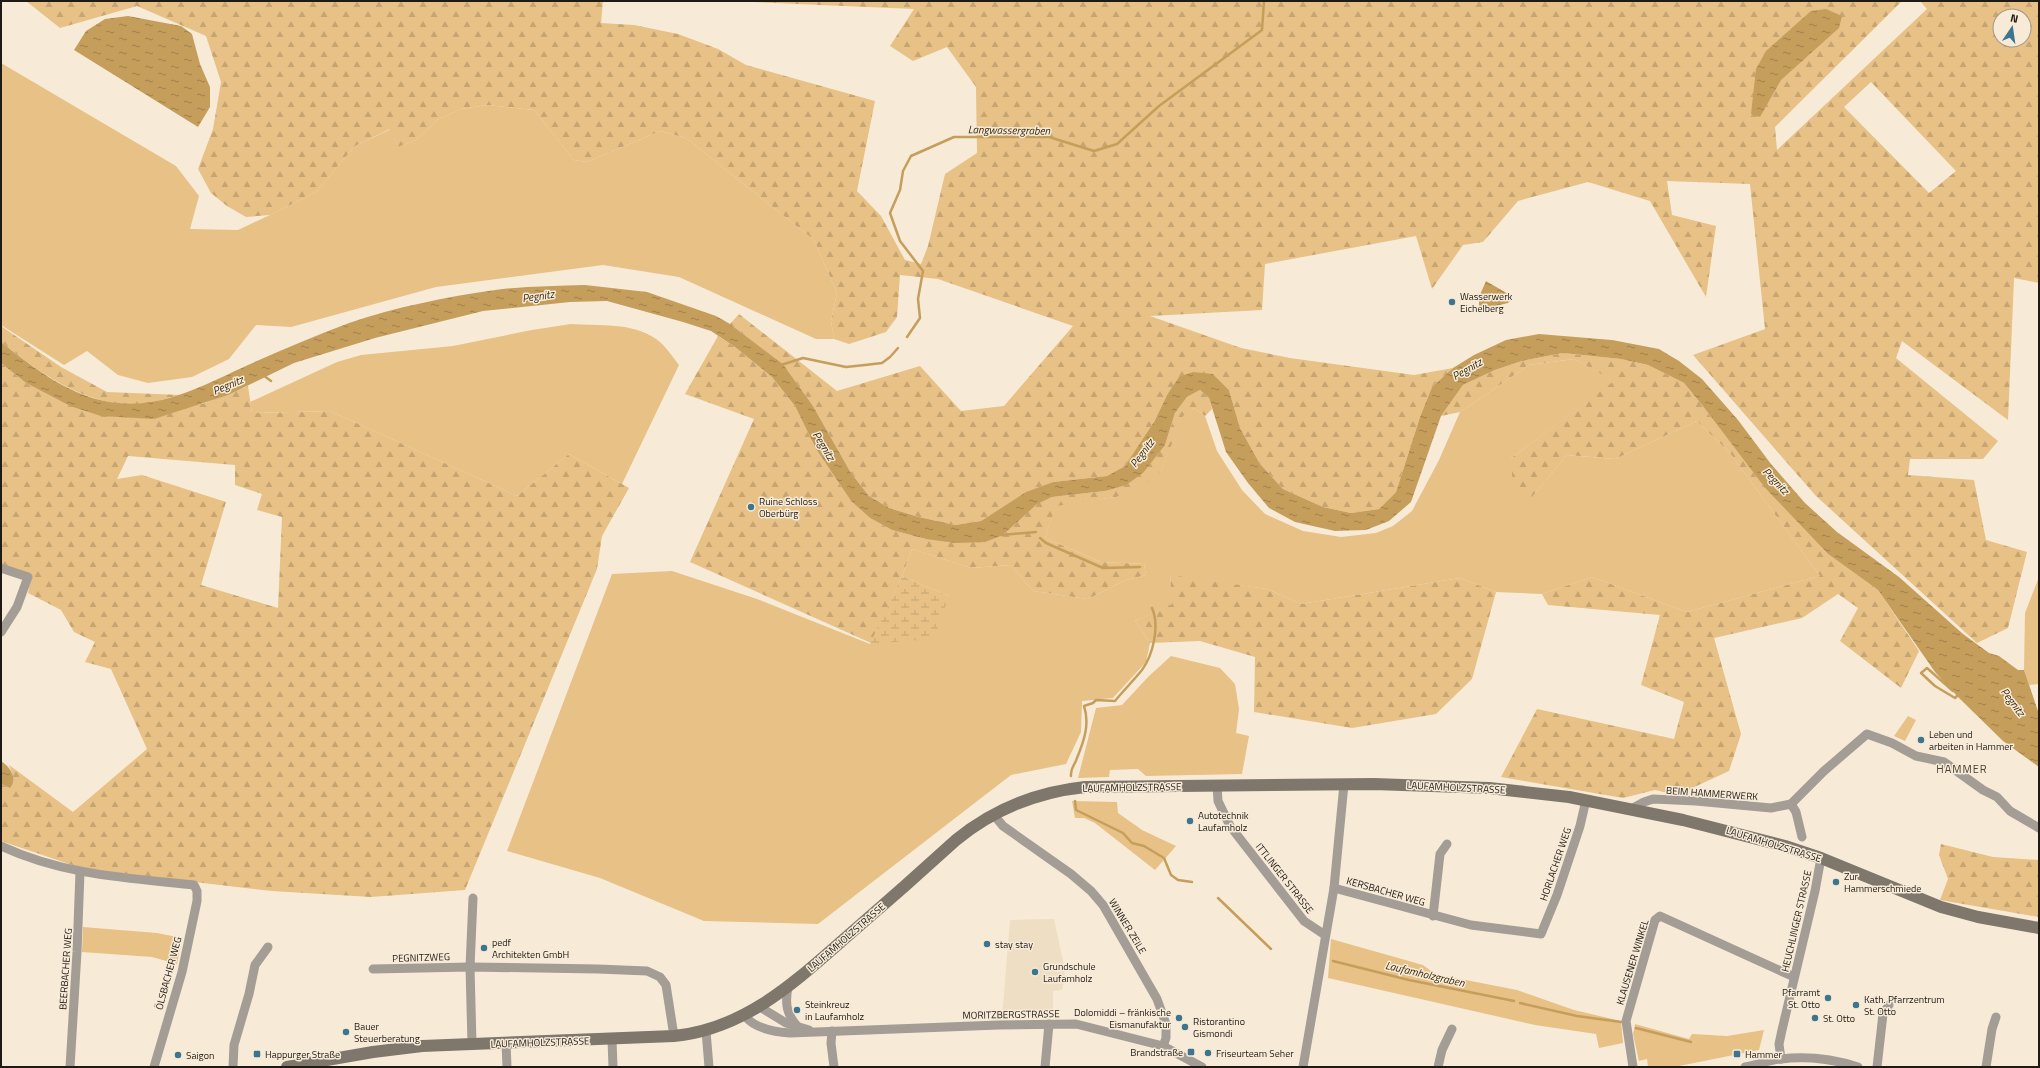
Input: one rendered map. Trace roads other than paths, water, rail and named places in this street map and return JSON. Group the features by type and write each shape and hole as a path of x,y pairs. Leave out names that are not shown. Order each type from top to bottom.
{"main road":[{"name":"LAUFAMHOLZSTRASSE","path":"286,1067 403,1048 472,1044 612,1040 674,1036 706,1031 745,1016 788,987 956,840 993,814 1018,802 1042,794 1075,788 1344,784 1474,787 1547,793 1633,808 1740,834 1821,858 1945,908 1978,917 2039,928"}],"street":[{"path":"1,568 28,577 17,607 1,632"},
{"path":"1802,837 1796,812 1790,804 1824,771 1867,734 1892,743 1916,756 1944,762 1983,790 1997,797 2010,811 2039,828"},
{"path":"1302,1067 1334,888 1344,784"},
{"name":"ITTLINGER STRASSE","path":"1217,785 1218,801 1230,826 1304,921 1325,934"},
{"name":"BEIM HAMMERWERK","path":"1633,808 1653,799 1770,808 1790,804"},
{"name":"HORLACHER WEG","path":"1541,934 1557,894 1580,826 1586,800"},
{"name":"WINNER ZEILE","path":"993,814 1003,826 1081,882 1103,905 1157,999 1166,1024 1166,1038 1163,1046"},
{"name":"KERSBACHER WEG","path":"1433,916 1440,854 1447,844"},
{"path":"1,846 20,855 54,867 80,872"},
{"name":"HEUCHLINGER STRASSE","path":"1781,1059 1779,1044 1815,891 1821,858"},
{"name":"ÖLSBACHER WEG","path":"80,872 194,885 197,891 197,901 182,972 154,1067"},
{"name":"BEERBACHER WEG","path":"70,1067 80,872"},
{"name":"KERSBACHER WEG","path":"1334,888 1433,916 1471,925 1541,934"},
{"path":"472,1044 470,967 473,898"},
{"name":"KLAUSENER WINKEL","path":"1633,1067 1626,1021 1655,920 1660,916 1794,978"},
{"path":"233,1067 233,1052 249,994 255,965 268,947"},
{"name":"PEGNITZWEG","path":"373,969 470,967 621,969 655,974 663,980 666,985 674,1036"},
{"path":"788,987 786,1002 788,1012 798,1026"},
{"path":"1876,1067 1883,1014 1889,1005"},
{"name":"MORITZBERGSTRASSE","path":"760,1007 779,1020 813,1031"},
{"name":"MORITZBERGSTRASSE","path":"745,1016 756,1025 776,1031 797,1033 813,1031 1076,1024 1163,1046 1202,1067"},
{"path":"1986,1067 1992,1029 1996,1017"},
{"path":"1045,1067 1050,1024"},
{"path":"1438,1067 1442,1050 1452,1029"},
{"path":"706,1031 709,1067"},
{"path":"832,1031 831,1043 834,1067"},
{"path":"612,1040 613,1067"},
{"path":"506,1043 506,1067"},
{"path":"1745,1067 1781,1059 1824,1059 1858,1067"}],"water":[{"path":"1826,9 1842,16 1839,28 1781,80 1760,117 1751,114 1756,69 1766,51 1811,11"},
{"path":"128,16 181,26 192,34 200,64 210,87 210,107 198,127 74,50 86,31 105,19"},
{"path":"1486,281 1510,295 1511,300 1508,303 1479,310 1479,297"},
{"name":"Pegnitz","path":"585,285 647,292 716,316 730,324 783,364 813,406 851,473 869,496 889,508 919,517 955,525 981,521 1026,492 1053,482 1107,476 1125,466 1154,422 1167,395 1179,377 1193,372 1213,374 1229,390 1240,428 1260,464 1283,489 1323,507 1351,513 1379,509 1396,492 1420,417 1432,387 1453,368 1474,355 1506,340 1539,334 1612,340 1659,349 1679,361 1702,379 1738,420 1771,464 1805,503 1837,532 1899,577 1963,634 1989,653 1999,656 2018,670 2024,670 2039,714 2039,767 2003,741 1958,697 1935,672 1878,590 1828,554 1765,488 1684,383 1648,365 1621,359 1563,353 1522,361 1495,370 1463,385 1441,416 1411,502 1389,521 1366,530 1335,531 1295,522 1269,508 1248,483 1226,452 1209,398 1200,390 1187,397 1175,413 1165,445 1143,473 1126,485 1105,491 1052,497 1037,504 1003,535 985,542 956,543 926,539 892,530 870,518 851,501 816,449 795,406 772,377 735,347 711,331 607,301 570,302 483,311 375,338 294,363 228,395 154,419 101,416 70,406 26,383 1,363 1,342 55,381 86,396 118,403 135,404 153,402 186,393 260,359 349,323 403,307 495,290"},
{"path":"1,761 12,773 13,780 10,788 1,784"}],"waterway":[{"name":"Langwassergraben","path":"907,337 920,318 918,299 923,271 900,241 890,213 900,190 903,171 911,156 954,137 1049,137 1094,151 1117,144 1159,106 1262,30 1264,1"},
{"name":"Langwassergraben","path":"781,365 803,358 846,367 882,363 898,348"},
{"path":"263,375 271,381"},
{"name":"Laufamholzgraben","path":"1001,535 1036,532"},
{"name":"Laufamholzgraben","path":"1040,538 1046,543 1103,568 1140,567"},
{"name":"Laufamholzgraben","path":"1071,776 1072,769 1084,739 1086,726 1086,713 1084,706 1093,703 1096,700 1115,701 1146,664 1152,649 1155,632 1152,608"},
{"path":"1953,691 1927,668 1921,673 1935,686 1955,698 1959,694"},
{"name":"Laufamholzgraben","path":"1075,801 1076,810 1123,833 1132,843 1144,846 1164,858 1171,875 1178,880 1192,882"},
{"name":"Laufamholzgraben","path":"1218,898 1271,949"},
{"name":"Laufamholzgraben","path":"1333,961 1409,980 1514,1001"},
{"name":"Laufamholzgraben","path":"1520,1003 1577,1016 1621,1022"},
{"name":"Laufamholzgraben","path":"1636,1028 1691,1042"}],"place":[{"name":"Wasserwerk Eichelberg","path":"1452,302"},
{"name":"Ruine Schloss Oberbürg","path":"751,507"},
{"name":"Leben und arbeiten in Hammer","path":"1921,740"},
{"name":"Autotechnik Laufamholz","path":"1190,821"},
{"name":"Zur Hammerschmiede","path":"1836,882"},
{"name":"stay stay","path":"987,944"},
{"name":"pedf Architekten GmbH","path":"484,948"},
{"name":"Grundschule Laufamholz","path":"1035,972"},
{"name":"Pfarramt St. Otto","path":"1828,998"},
{"name":"Kath. Pfarrzentrum St. Otto","path":"1856,1005"},
{"name":"Steinkreuz in Laufamholz","path":"797,1010"},
{"name":"Dolomiddi – fränkische Eismanufaktur","path":"1179,1018"},
{"name":"St. Otto","path":"1815,1018"},
{"name":"Ristorantino Gismondi","path":"1185,1027"},
{"name":"Bauer Steuerberatung","path":"346,1032"},
{"name":"Brandstraße","path":"1191,1052"},
{"name":"Friseurteam Seher","path":"1208,1053"},
{"name":"Happurger Straße","path":"257,1054"},
{"name":"Hammer","path":"1737,1054"},
{"name":"Saigon","path":"178,1055"}],"district":[{"name":"HAMMER","path":"1962,769"}]}
